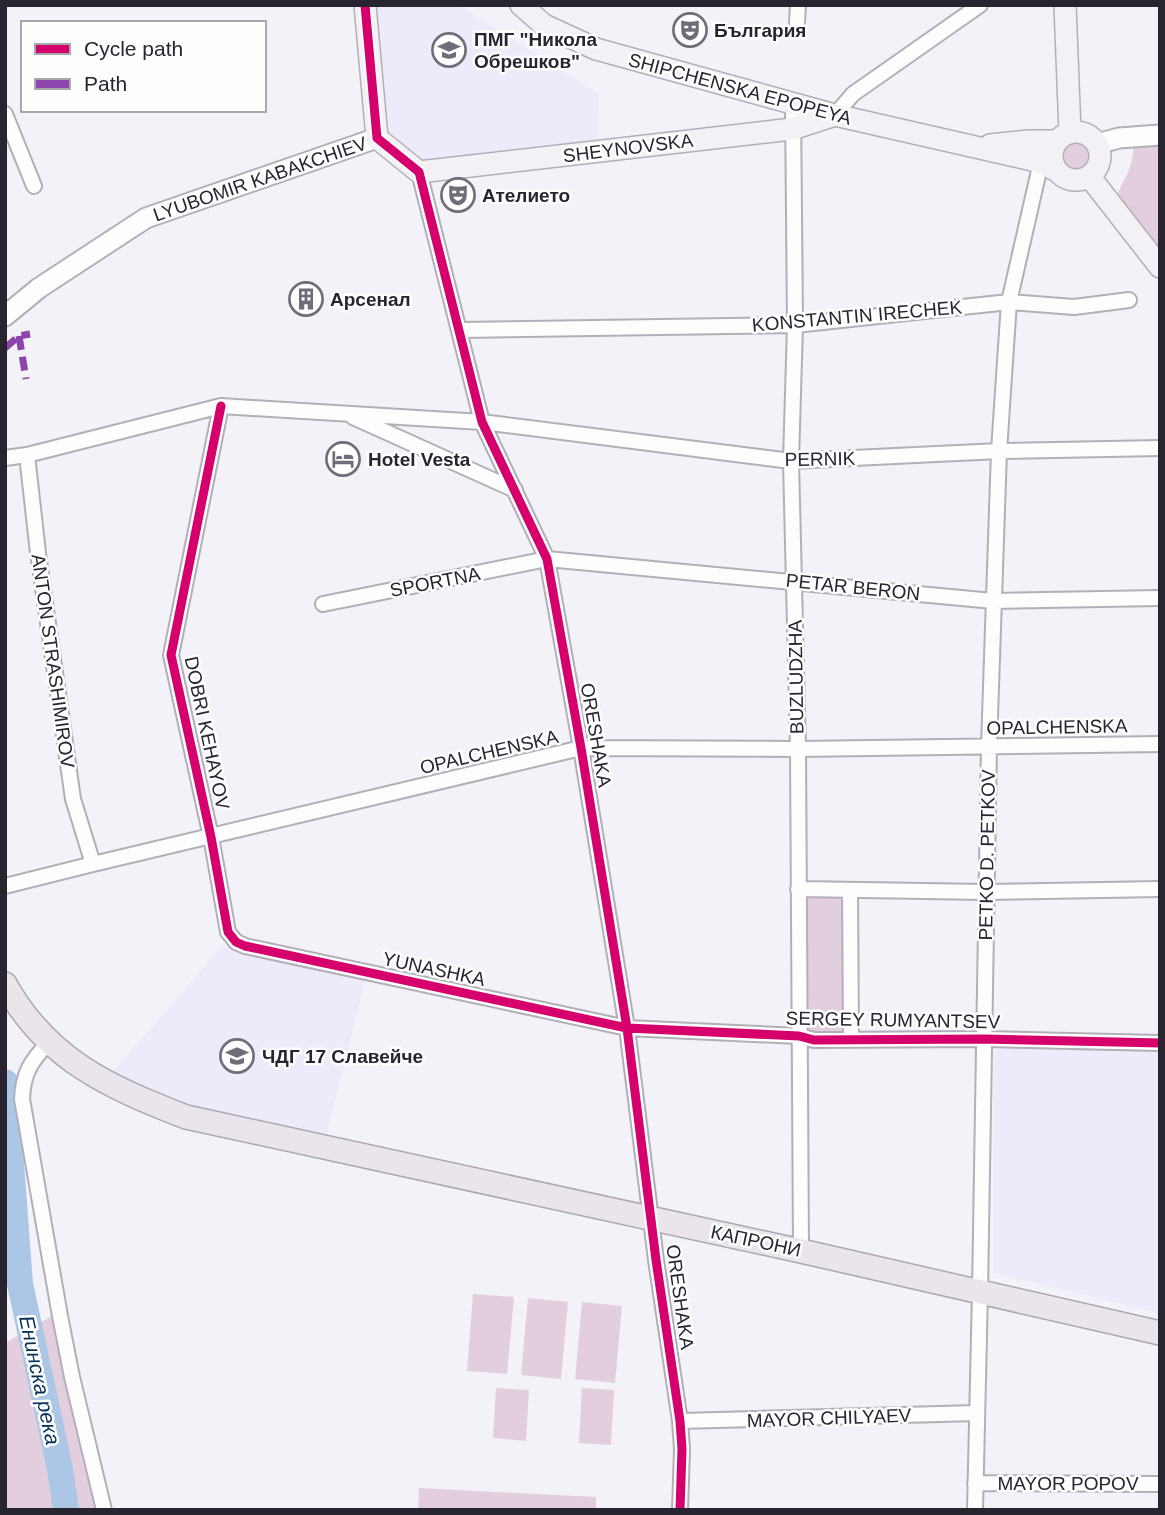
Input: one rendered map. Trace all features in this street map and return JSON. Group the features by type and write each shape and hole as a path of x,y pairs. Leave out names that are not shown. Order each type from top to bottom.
{"main road":[{"path":"365,5 377,138 419,172"},
{"name":"SHIPCHENSKA EPOPEYA","path":"521,5 544,25 596,49 835,115 1049,166"},
{"path":"1064,137 1065,5"},
{"name":"SHEYNOVSKA","path":"419,172 792,129 835,115"},
{"path":"1086,134 1097,144 1100,158 1098,165 1083,179 1068,179 1049,166 1053,163 1054,148 1064,137 1086,134"},
{"name":"SHIPCHENSKA EPOPEYA","path":"970,147 1064,137"},
{"path":"1089,176 1160,267"},
{"name":"КАПРОНИ","path":"5,984 17,1006 49,1042 85,1071 134,1097 186,1117 801,1251 1160,1333"}],"street":[{"path":"797,23 798,5"},
{"path":"835,115 853,94 963,10 980,5"},
{"name":"BUZLUDZHA","path":"793,104 794,325 791,461 798,749 801,1251"},
{"path":"5,114 34,186"},
{"path":"1097,144 1119,138 1160,135"},
{"name":"LYUBOMIR KABAKCHIEV","path":"5,316 39,288 146,218 377,138"},
{"name":"PETKO D. PETKOV","path":"975,1510 989,746 999,451 1009,302 1049,166"},
{"name":"ORESHAKA","path":"419,172 482,422 548,559 626,1028 680,1421 680,1510"},
{"name":"KONSTANTIN IRECHEK","path":"459,330 794,325 1009,302 1074,307 1129,300"},
{"name":"PERNIK","path":"5,458 27,455 221,406 482,422 791,461 999,451 1160,448"},
{"name":"DOBRI KEHAYOV","path":"221,406 171,655 211,836 228,932 236,942"},
{"path":"345,414 515,490"},
{"name":"ANTON STRASHIMIROV","path":"27,455 73,799 93,864"},
{"name":"PETAR BERON","path":"548,559 993,601 1160,598"},
{"name":"SPORTNA","path":"323,604 548,559"},
{"name":"OPALCHENSKA","path":"5,886 581,748 798,749 1160,744"},
{"path":"798,889 986,892 1160,889"},
{"path":"850,890 851,1040"},
{"name":"YUNASHKA","path":"236,942 626,1028"},
{"name":"SERGEY RUMYANTSEV","path":"626,1028 799,1036 814,1040 984,1039 1160,1043"},
{"path":"49,1042 26,1072 22,1099 72,1377 104,1510"},
{"name":"MAYOR CHILYAEV","path":"680,1421 977,1413"},
{"name":"MAYOR POPOV","path":"975,1483 1160,1483"}],"shaded area":[{"name":"ПМГ \"Никола Обрешков\"","path":"365,5 458,5 599,94 597,152 419,172 377,138"},
{"path":"1076,141 1086,146 1091,156 1086,166 1076,171 1066,166 1061,156 1066,146"},
{"path":"1160,144 1160,250 1117,195 1130,166 1133,146"},
{"path":"802,896 846,897 847,1032 804,1031"},
{"name":"ЧДГ 17 Славейче","path":"222,946 366,978 325,1141 194,1111 111,1074"},
{"path":"1000,1046 1160,1052 1160,1313 993,1273 994,1054"},
{"path":"473,1294 514,1297 507,1374 467,1371"},
{"path":"528,1298 568,1302 561,1379 521,1375"},
{"path":"582,1302 622,1306 615,1383 575,1379"},
{"path":"52,1316 96,1510 5,1510 5,1343"},
{"path":"496,1388 529,1390 526,1441 493,1438"},
{"path":"582,1388 614,1390 611,1445 579,1443"},
{"path":"419,1488 596,1497 596,1510 418,1510"}],"waterway":[{"name":"Енинска река","path":"5,1082 20,1284 60,1469 66,1510"}],"marked path":[{"path":"5,348 19,336 30,334"},
{"path":"19,336 26,379"}],"cycle path":[{"path":"365,5 377,138 419,172 482,422 547,559 627,1028 656,1260 680,1421 680,1510"},
{"path":"221,406 171,655 211,837 228,932 236,942 627,1028 799,1036 814,1040 984,1039 1160,1043"}],"place":[{"name":"България","path":"690,30"},
{"name":"ПМГ \"Никола Обрешков\"","path":"449,50"},
{"name":"Ателието","path":"458,195"},
{"name":"Арсенал","path":"306,299"},
{"name":"Hotel Vesta","path":"343,459"},
{"name":"ЧДГ 17 Славейче","path":"237,1056"}]}
